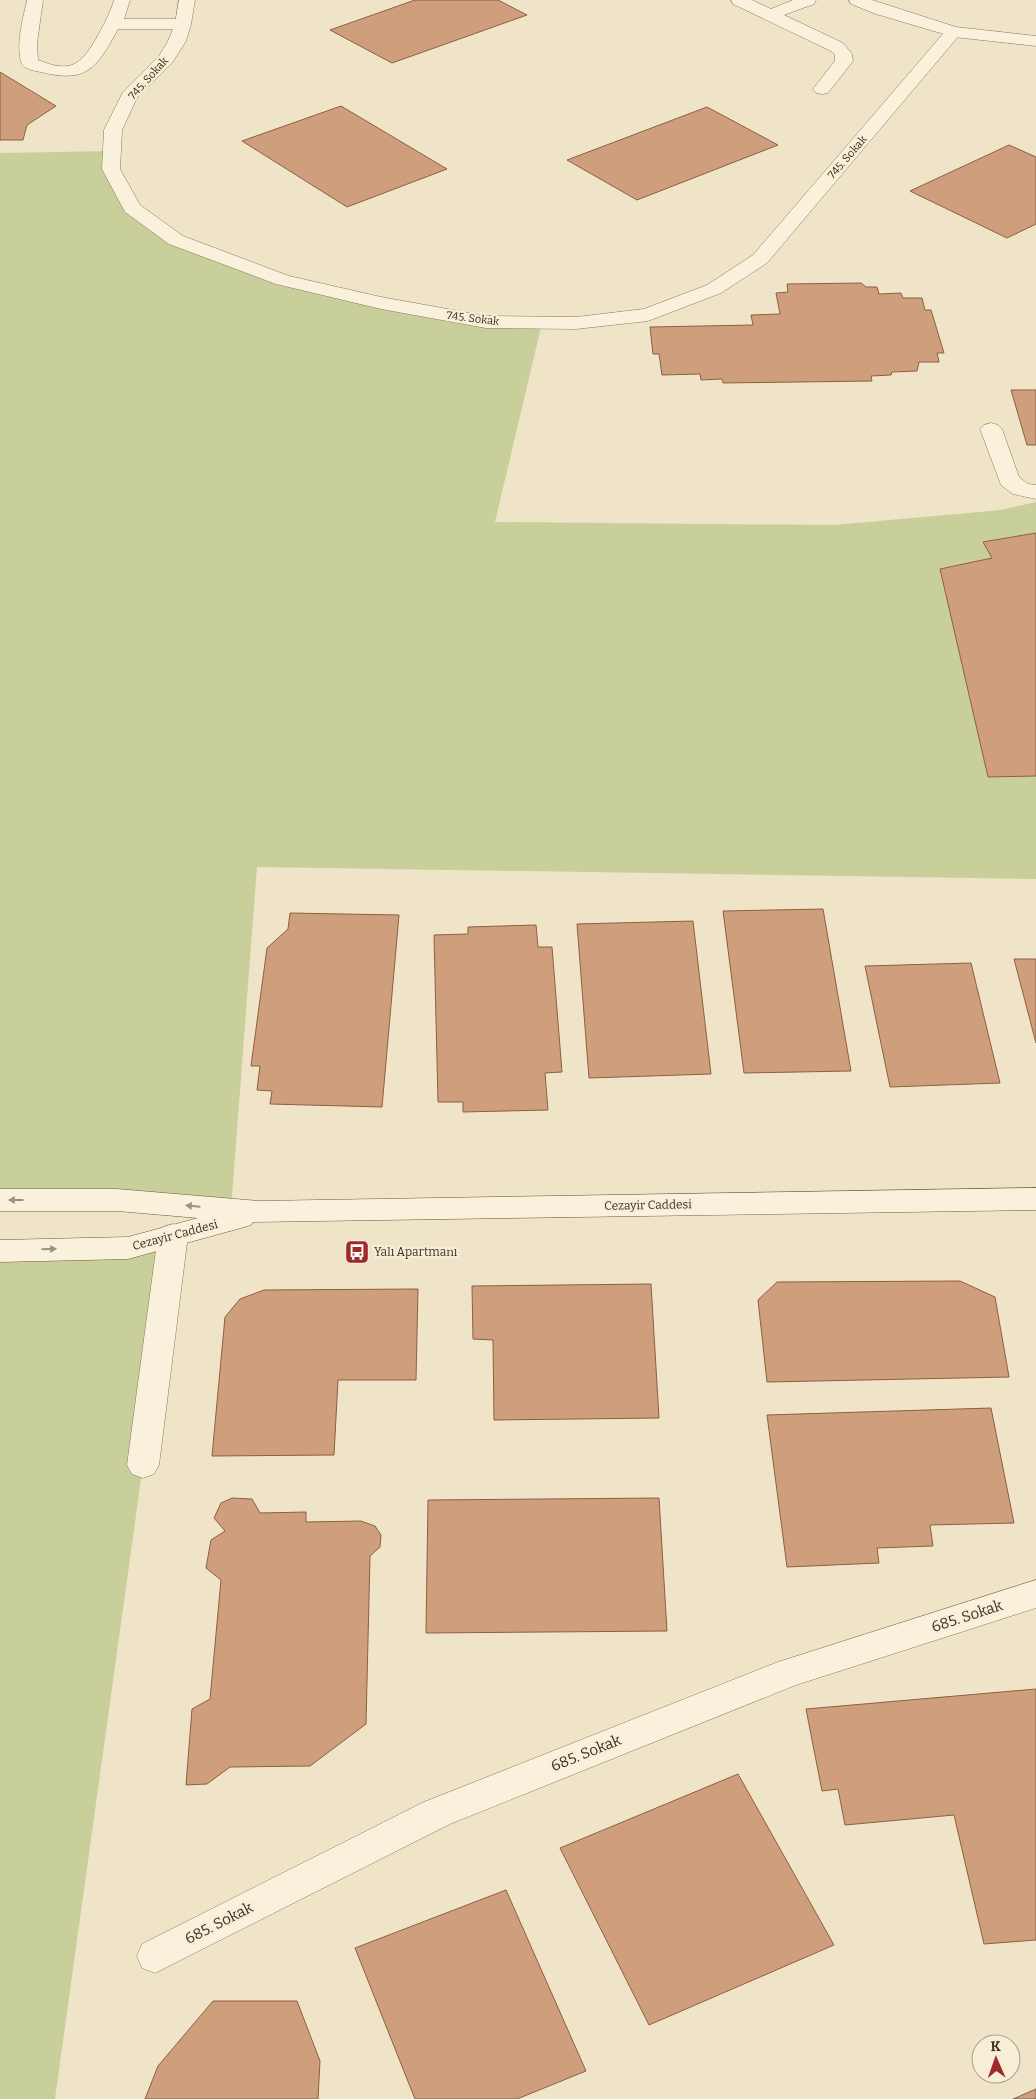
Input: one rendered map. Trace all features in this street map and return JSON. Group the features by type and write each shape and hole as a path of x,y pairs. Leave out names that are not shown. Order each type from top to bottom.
{"street":[{"path":"35,0 28,43 30,63 39,67 64,70 76,69 89,64 119,11 122,0"},
{"name":"745. Sokak","path":"187,0 183,24 177,41 166,59 130,96 113,130 111,169 132,208 176,240 283,280 381,303 486,322 576,323 648,315 714,289 760,259 954,32"},
{"path":"739,0 837,47 843,54 844,61 822,89"},
{"path":"770,15 808,0"},
{"path":"857,0 882,10 954,32 1036,41"},
{"path":"112,24 183,24"},
{"path":"991,429 1009,480 1021,488 1036,492"},
{"name":"Cezayir Caddesi","path":"0,1200 117,1200 259,1212 1036,1199"},
{"name":"Cezayir Caddesi","path":"0,1250 128,1248 259,1212"},
{"path":"144,1465 173,1235"},
{"name":"685. Sokak","path":"155,1956 437,1813 790,1672 1036,1594"}],"green space":[{"path":"112,151 132,208 176,240 283,280 381,303 542,323 495,522 834,525 1001,510 1036,502 1036,879 257,867 231,1209 0,1200 0,153"},
{"path":"173,1235 55,2099 0,2099 0,1251"}],"building":[{"path":"415,0 498,0 527,15 392,63 330,30"},
{"path":"0,72 56,106 27,125 23,140 0,140"},
{"path":"341,106 447,169 347,207 242,141"},
{"path":"707,107 778,145 637,200 567,160"},
{"path":"1009,145 1036,157 1036,224 1007,238 910,191"},
{"path":"861,283 866,287 877,287 879,294 901,293 903,298 922,298 925,310 931,310 944,353 937,353 939,362 919,362 917,371 892,372 891,375 871,376 872,381 723,383 722,379 701,380 700,374 662,375 659,354 653,354 650,327 753,325 751,315 780,314 776,293 788,292 787,284"},
{"path":"1011,390 1036,390 1036,445 1027,445"},
{"path":"1036,533 1036,776 988,777 940,569 992,558 983,542"},
{"path":"823,909 851,1071 744,1073 723,911"},
{"path":"290,913 399,915 382,1107 270,1104 272,1091 257,1090 260,1066 251,1066 267,948 288,929"},
{"path":"693,921 711,1074 589,1078 577,924"},
{"path":"536,925 538,947 552,947 562,1072 545,1073 548,1110 463,1112 463,1102 438,1102 434,935 468,934 468,927"},
{"path":"1014,959 1036,959 1036,1043"},
{"path":"971,963 1000,1083 890,1087 865,966"},
{"path":"960,1281 995,1297 1009,1377 767,1382 758,1300 777,1282"},
{"path":"651,1284 659,1418 494,1420 493,1340 473,1339 472,1286"},
{"path":"418,1289 416,1380 338,1380 334,1455 212,1456 225,1317 240,1299 264,1290"},
{"path":"991,1408 1014,1523 930,1525 933,1546 877,1548 879,1563 787,1567 767,1415"},
{"path":"232,1498 252,1499 260,1513 306,1512 306,1522 361,1521 375,1526 381,1535 380,1547 370,1556 366,1724 310,1766 230,1767 207,1784 186,1785 192,1709 210,1699 221,1580 206,1568 211,1540 225,1531 214,1518 221,1503"},
{"path":"659,1498 667,1631 426,1633 428,1500"},
{"path":"1036,1689 1036,1940 984,1944 954,1815 845,1825 838,1789 822,1791 806,1709"},
{"path":"738,1774 834,1945 649,2025 560,1848"},
{"path":"506,1890 586,2071 517,2099 415,2099 355,1948"},
{"path":"213,2001 297,2001 320,2061 318,2099 145,2099 158,2066"},
{"path":"1036,2089 1036,2099 1013,2099"}],"place":[{"name":"Yalı Apartmanı","path":"357,1252"}]}
